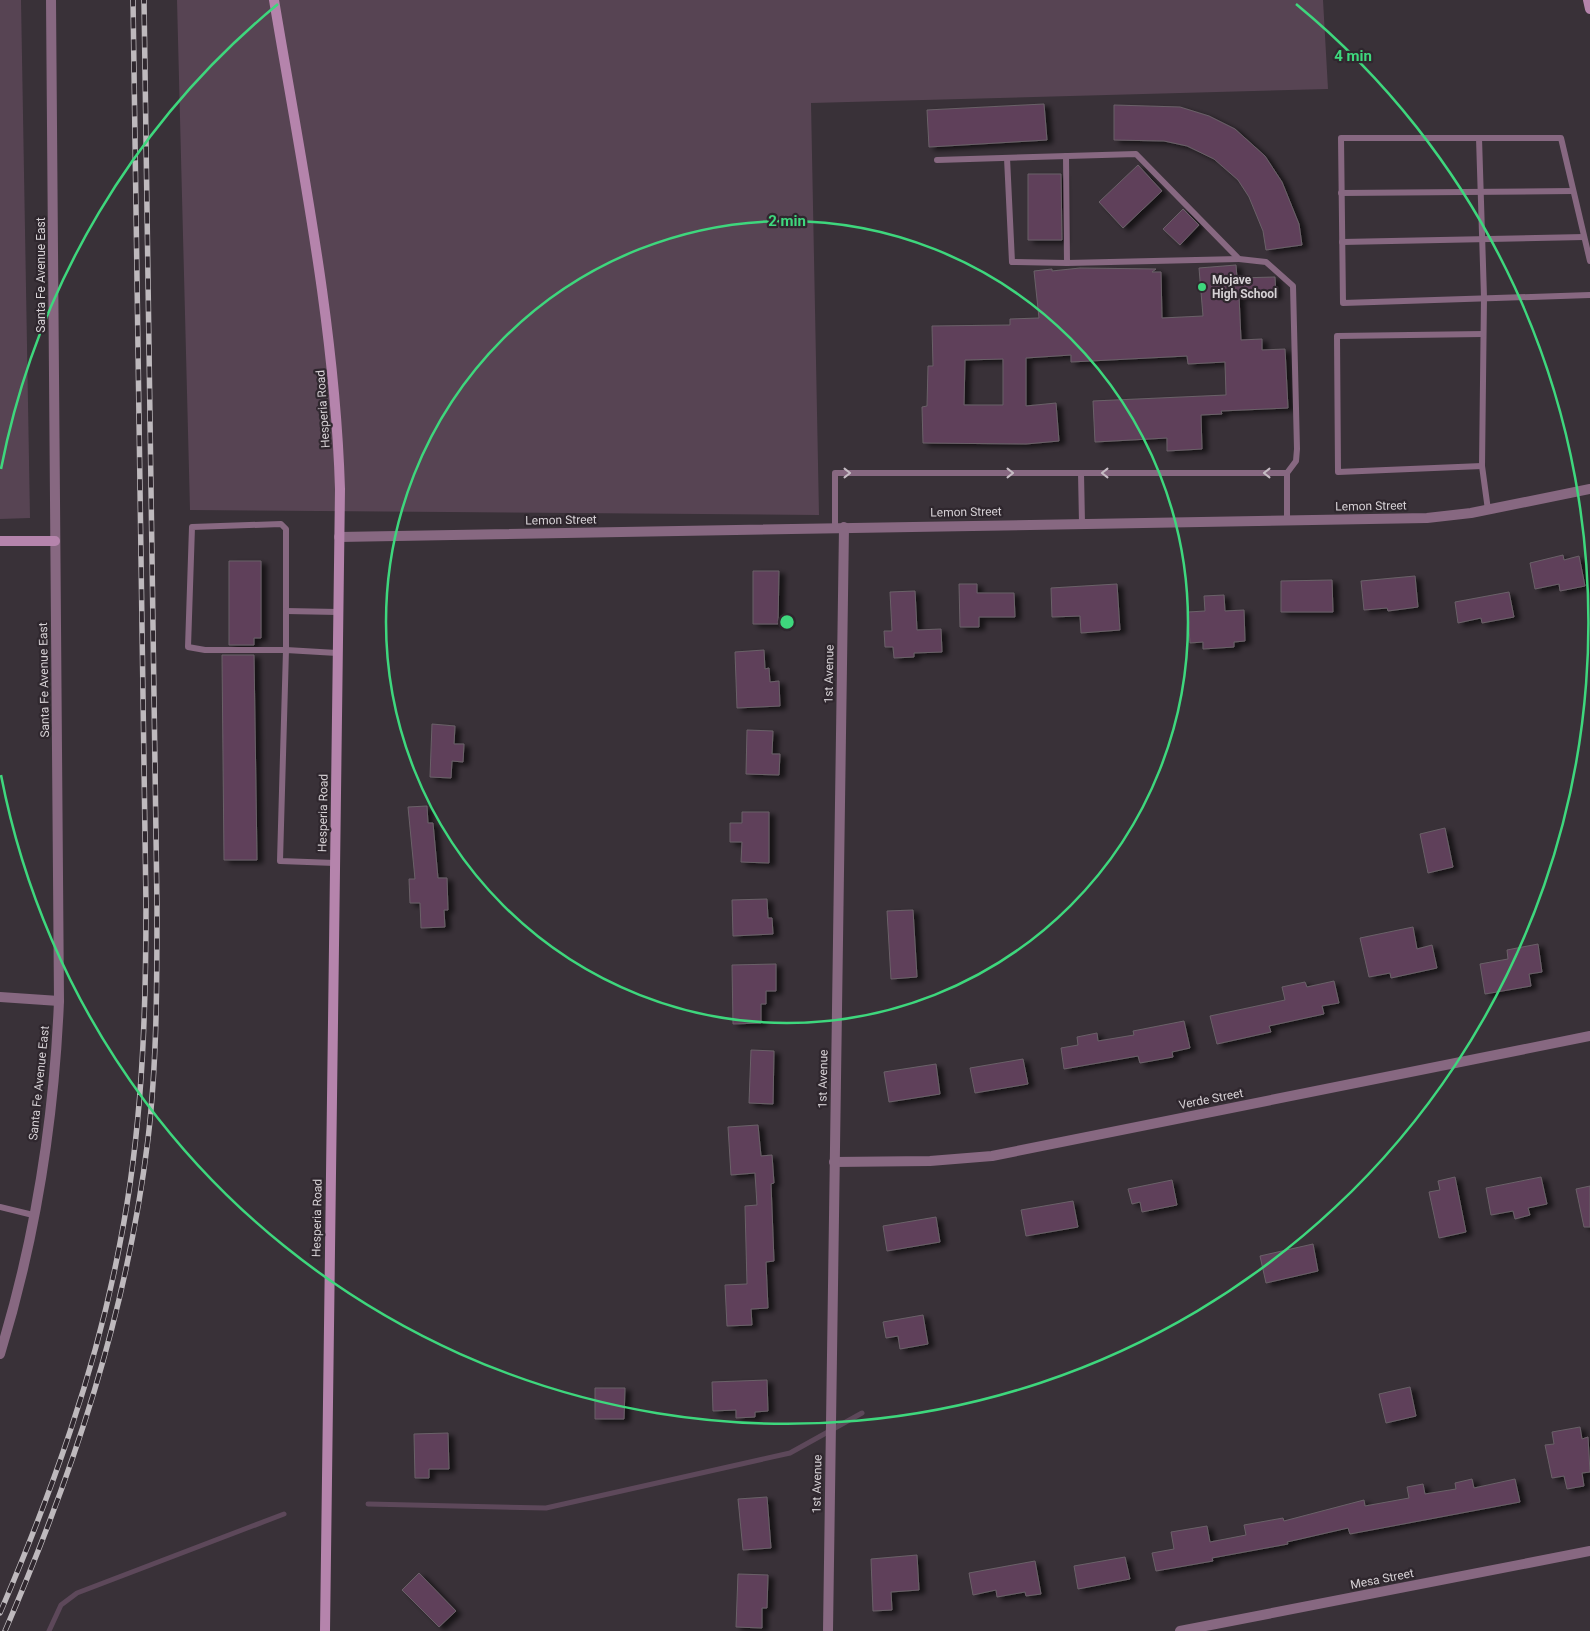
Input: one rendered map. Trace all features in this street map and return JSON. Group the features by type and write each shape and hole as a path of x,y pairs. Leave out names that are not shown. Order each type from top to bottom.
{"main road":[{"name":"Hesperia Road","path":"274,0 330,340 339,452 324,1631"},
{"path":"1588,0 1590,9"},
{"path":"0,542 55,540"}],"street":[{"name":"Santa Fe Avenue East","path":"0,1354 4,1327 33,1214 53,1089 59,1001 51,0"},
{"name":"Lemon Street","path":"339,537 1427,518 1488,510 1590,489"},
{"name":"1st Avenue","path":"828,1631 839,527"},
{"path":"0,997 59,1001"},
{"name":"Verde Street","path":"834,1162 930,1161 992,1156 1590,1036"},
{"name":"Mesa Street","path":"1180,1631 1590,1551"}],"lane":[{"path":"1590,261 1561,138 1341,138 1343,303 1590,295"},
{"path":"1479,138 1484,297 1482,466 1488,510"},
{"path":"937,160 1136,154 1239,259"},
{"path":"1066,156 1067,263"},
{"path":"1007,158 1012,262 1067,263 1239,259 1266,262 1293,286 1297,449 1296,462 1286,473 1287,520"},
{"path":"1341,193 1574,191"},
{"path":"1342,242 1584,236"},
{"path":"1482,466 1338,472 1336,336 1483,334"},
{"path":"839,527 835,473 1286,473"},
{"path":"1081,473 1082,523"},
{"path":"335,862 280,861 286,650 286,529 281,524 192,527 188,647 205,650 286,650 337,654"},
{"path":"286,611 338,612"},
{"path":"0,1207 33,1214"}],"shaded area":[{"path":"0,0 21,0 30,518 0,519"},
{"path":"177,0 1323,0 1328,89 811,103 819,515 190,510"}],"building":[{"path":"1044,104 1047,140 929,147 927,110"},
{"path":"1114,105 1180,107 1209,116 1235,129 1265,156 1282,182 1299,224 1302,245 1266,250 1263,231 1249,197 1238,180 1214,159 1187,146 1164,141 1114,140"},
{"path":"1138,165 1162,191 1123,228 1099,202"},
{"path":"1028,174 1061,174 1062,240 1028,240"},
{"path":"1183,209 1199,225 1180,245 1163,229"},
{"path":"1236,265 1237,278 1275,277 1276,296 1239,296 1241,340 1262,339 1262,350 1285,349 1288,408 1221,411 1222,414 1201,415 1202,449 1167,451 1167,438 1095,442 1093,401 1226,395 1225,362 1188,364 1187,356 1071,362 1071,355 1026,358 1026,406 1056,403 1059,441 1026,444 923,443 922,407 927,406 928,366 933,366 932,326 1010,325 1010,319 1039,318 1034,271 1052,269 1052,271 1080,268 1156,269 1152,272 1161,272 1162,318 1203,316 1199,268","holes":["1003,359 1003,405 964,405 965,360"]},
{"path":"1563,555 1564,560 1579,556 1585,586 1560,591 1559,584 1535,589 1530,563"},
{"path":"229,561 261,561 261,638 254,638 254,645 229,645"},
{"path":"753,571 779,571 778,624 753,624"},
{"path":"1415,576 1418,607 1388,611 1387,608 1364,610 1361,581"},
{"path":"1332,580 1333,612 1281,612 1281,581"},
{"path":"959,584 977,584 977,593 1014,593 1015,617 979,617 979,627 960,627"},
{"path":"1117,584 1120,630 1081,633 1080,616 1052,617 1051,588"},
{"path":"915,591 917,630 941,629 942,652 914,653 914,657 894,658 893,647 885,647 884,631 892,631 890,592"},
{"path":"1509,592 1514,617 1482,623 1481,618 1458,623 1455,602"},
{"path":"1224,595 1225,611 1244,610 1245,641 1234,642 1234,647 1203,649 1203,642 1190,643 1188,612 1205,611 1204,596"},
{"path":"764,650 765,669 769,668 770,682 779,681 780,706 737,708 735,652"},
{"path":"222,655 254,655 257,860 224,860"},
{"path":"432,724 455,726 454,744 464,744 463,762 452,761 451,778 430,777"},
{"path":"747,730 773,731 772,754 780,754 779,775 746,774"},
{"path":"427,806 428,823 433,823 438,878 447,878 448,910 444,910 445,927 421,928 420,903 410,903 409,879 415,879 408,807"},
{"path":"742,812 769,812 769,863 741,862 742,842 730,842 730,823 742,823"},
{"path":"1445,828 1453,867 1428,873 1420,834"},
{"path":"767,899 768,918 772,918 773,934 733,936 732,900"},
{"path":"913,910 917,977 891,979 887,911"},
{"path":"1413,927 1417,949 1432,945 1437,968 1391,978 1390,973 1369,977 1360,938"},
{"path":"1538,944 1542,972 1529,974 1531,986 1485,994 1480,964 1508,959 1507,950"},
{"path":"776,964 776,991 766,991 766,1004 761,1004 761,1023 733,1024 732,965"},
{"path":"1334,981 1339,1003 1322,1006 1324,1014 1269,1026 1271,1032 1217,1044 1210,1016 1285,1000 1282,987 1305,982 1307,987"},
{"path":"1184,1021 1190,1048 1172,1052 1173,1057 1140,1063 1138,1056 1064,1069 1061,1048 1078,1045 1077,1037 1097,1033 1098,1041 1134,1035 1133,1031"},
{"path":"751,1050 774,1051 773,1104 749,1103"},
{"path":"1023,1059 1028,1084 975,1093 970,1068"},
{"path":"936,1064 940,1094 889,1102 884,1072"},
{"path":"758,1125 761,1156 772,1155 774,1183 771,1184 774,1261 766,1262 768,1308 751,1309 752,1325 727,1326 725,1285 747,1284 745,1206 757,1205 755,1173 731,1175 728,1127"},
{"path":"1455,1177 1466,1232 1439,1238 1429,1192 1440,1190 1438,1181"},
{"path":"1541,1177 1547,1204 1528,1208 1530,1215 1515,1219 1513,1211 1491,1215 1486,1188"},
{"path":"1172,1180 1177,1205 1142,1212 1140,1202 1132,1204 1128,1189"},
{"path":"1590,1186 1590,1227 1584,1227 1576,1189"},
{"path":"1073,1201 1078,1227 1026,1236 1021,1210"},
{"path":"936,1217 940,1242 887,1251 883,1226"},
{"path":"1313,1244 1318,1271 1266,1283 1260,1256"},
{"path":"923,1315 928,1344 900,1349 898,1336 886,1338 883,1322"},
{"path":"767,1380 768,1411 755,1412 755,1417 736,1418 736,1410 713,1411 712,1382"},
{"path":"1410,1387 1416,1416 1386,1423 1379,1394"},
{"path":"595,1388 625,1388 624,1419 595,1419"},
{"path":"1580,1427 1582,1439 1588,1437 1590,1472 1582,1473 1584,1486 1567,1489 1564,1476 1552,1478 1545,1445 1554,1444 1552,1432"},
{"path":"448,1433 449,1469 429,1469 429,1478 415,1478 414,1434"},
{"path":"1472,1479 1474,1488 1515,1479 1520,1502 1350,1534 1348,1528 1287,1542 1288,1544 1212,1558 1213,1561 1156,1571 1152,1553 1174,1549 1171,1532 1207,1526 1210,1542 1246,1535 1244,1525 1283,1518 1284,1521 1364,1500 1365,1506 1409,1498 1407,1487 1423,1484 1425,1494 1456,1489 1455,1483"},
{"path":"767,1497 771,1548 743,1550 738,1499"},
{"path":"917,1555 919,1590 891,1592 892,1610 873,1611 871,1559"},
{"path":"1125,1557 1130,1579 1078,1589 1074,1566"},
{"path":"1035,1561 1041,1594 1026,1596 1025,1592 997,1597 996,1590 973,1595 969,1573"},
{"path":"419,1573 456,1611 439,1627 402,1590"},
{"path":"738,1574 768,1575 767,1608 762,1608 762,1628 736,1627"}],"waterway":[{"path":"368,1504 546,1508 790,1453 862,1413"},
{"path":"49,1631 61,1605 77,1593 284,1514"}],"railway":[{"path":"0,1613 37,1523 85,1385 110,1291 120,1243 138,1117 144,1032 146,905 133,0"},
{"path":"5,1631 54,1511 75,1451 112,1329 139,1204 151,1110 156,1022 157,905 144,0"}],"place":[{"name":"Mojave High School","path":"1202,287"}]}
